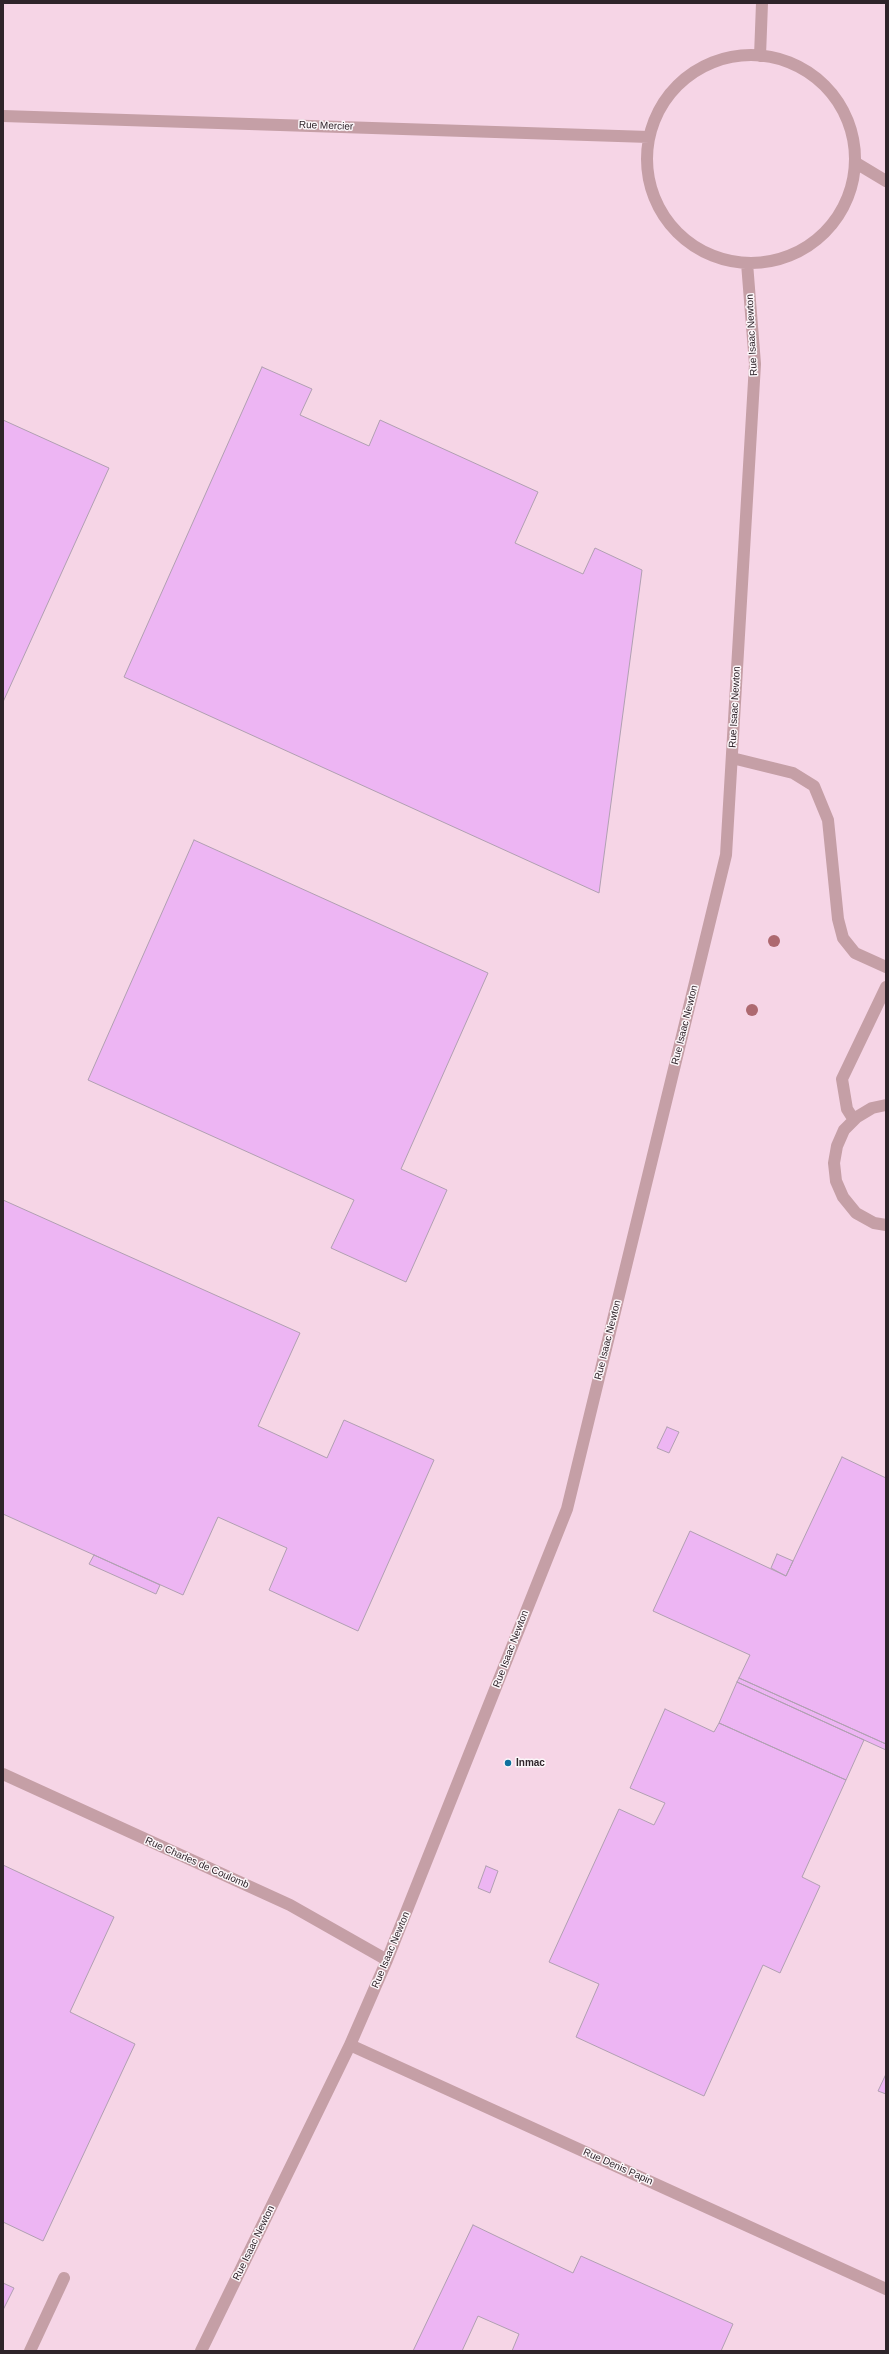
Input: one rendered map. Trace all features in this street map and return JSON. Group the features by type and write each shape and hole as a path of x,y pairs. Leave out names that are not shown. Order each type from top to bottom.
{"street":[{"path":"760,56 762,3"},
{"path":"738,55 760,56 775,57 808,71 834,96 851,128 856,163 850,195 834,224 809,246 779,260 747,264 711,256 681,236 659,207 647,173 649,137 661,107 681,82 708,64 738,55"},
{"name":"Rue Mercier","path":"3,116 649,137"},
{"path":"856,163 886,181"},
{"name":"Rue Isaac Newton","path":"201,2351 350,2045 388,1960 567,1508 726,855 755,364 747,264"},
{"path":"732,758 793,773 814,786 828,820 838,919 843,938 855,953 886,967"},
{"path":"854,1120 847,1109 842,1079 886,987"},
{"path":"886,1105 872,1108 854,1120 844,1130 837,1146 834,1164 836,1181 843,1197 856,1213 874,1223 886,1225"},
{"name":"Rue Charles de Coulomb","path":"3,1774 290,1905 388,1960"},
{"name":"Rue Denis Papin","path":"350,2045 886,2288"},
{"path":"30,2351 64,2278"}],"shaded area":[{"path":"3,3 886,3 886,2351 3,2351"}],"building":[{"path":"262,367 312,389 300,415 369,446 380,420 538,492 515,543 583,574 595,548 642,570 599,893 124,677"},
{"path":"3,420 109,468 3,702"},
{"path":"194,840 488,973 401,1169 447,1190 406,1282 331,1248 354,1200 88,1080"},
{"path":"3,1200 300,1333 258,1426 327,1458 344,1420 434,1460 358,1631 269,1590 287,1548 218,1517 183,1595 3,1514"},
{"path":"667,1427 679,1432 669,1453 657,1448"},
{"path":"842,1457 886,1478 886,1744 739,1678 750,1655 653,1611 690,1531 786,1576"},
{"path":"777,1554 793,1561 786,1576 771,1568"},
{"path":"94,1555 160,1585 156,1594 89,1564"},
{"path":"739,1678 886,1744 886,1750 737,1682"},
{"path":"737,1682 864,1740 846,1780 719,1723"},
{"path":"665,1709 714,1732 719,1723 846,1780 802,1877 820,1886 780,1973 763,1965 704,2096 576,2037 599,1984 549,1962 619,1809 654,1825 665,1803 630,1788"},
{"path":"3,1865 114,1917 70,2012 135,2044 43,2241 3,2222"},
{"path":"486,1866 498,1871 490,1893 478,1888"},
{"path":"886,2074 886,2094 878,2091"},
{"path":"473,2225 573,2273 581,2256 733,2324 721,2351 512,2351 519,2334 478,2316 462,2351 413,2351"},
{"path":"3,2283 14,2288 3,2310"}],"place":[{"name":"Inmac","path":"508,1763"}]}
